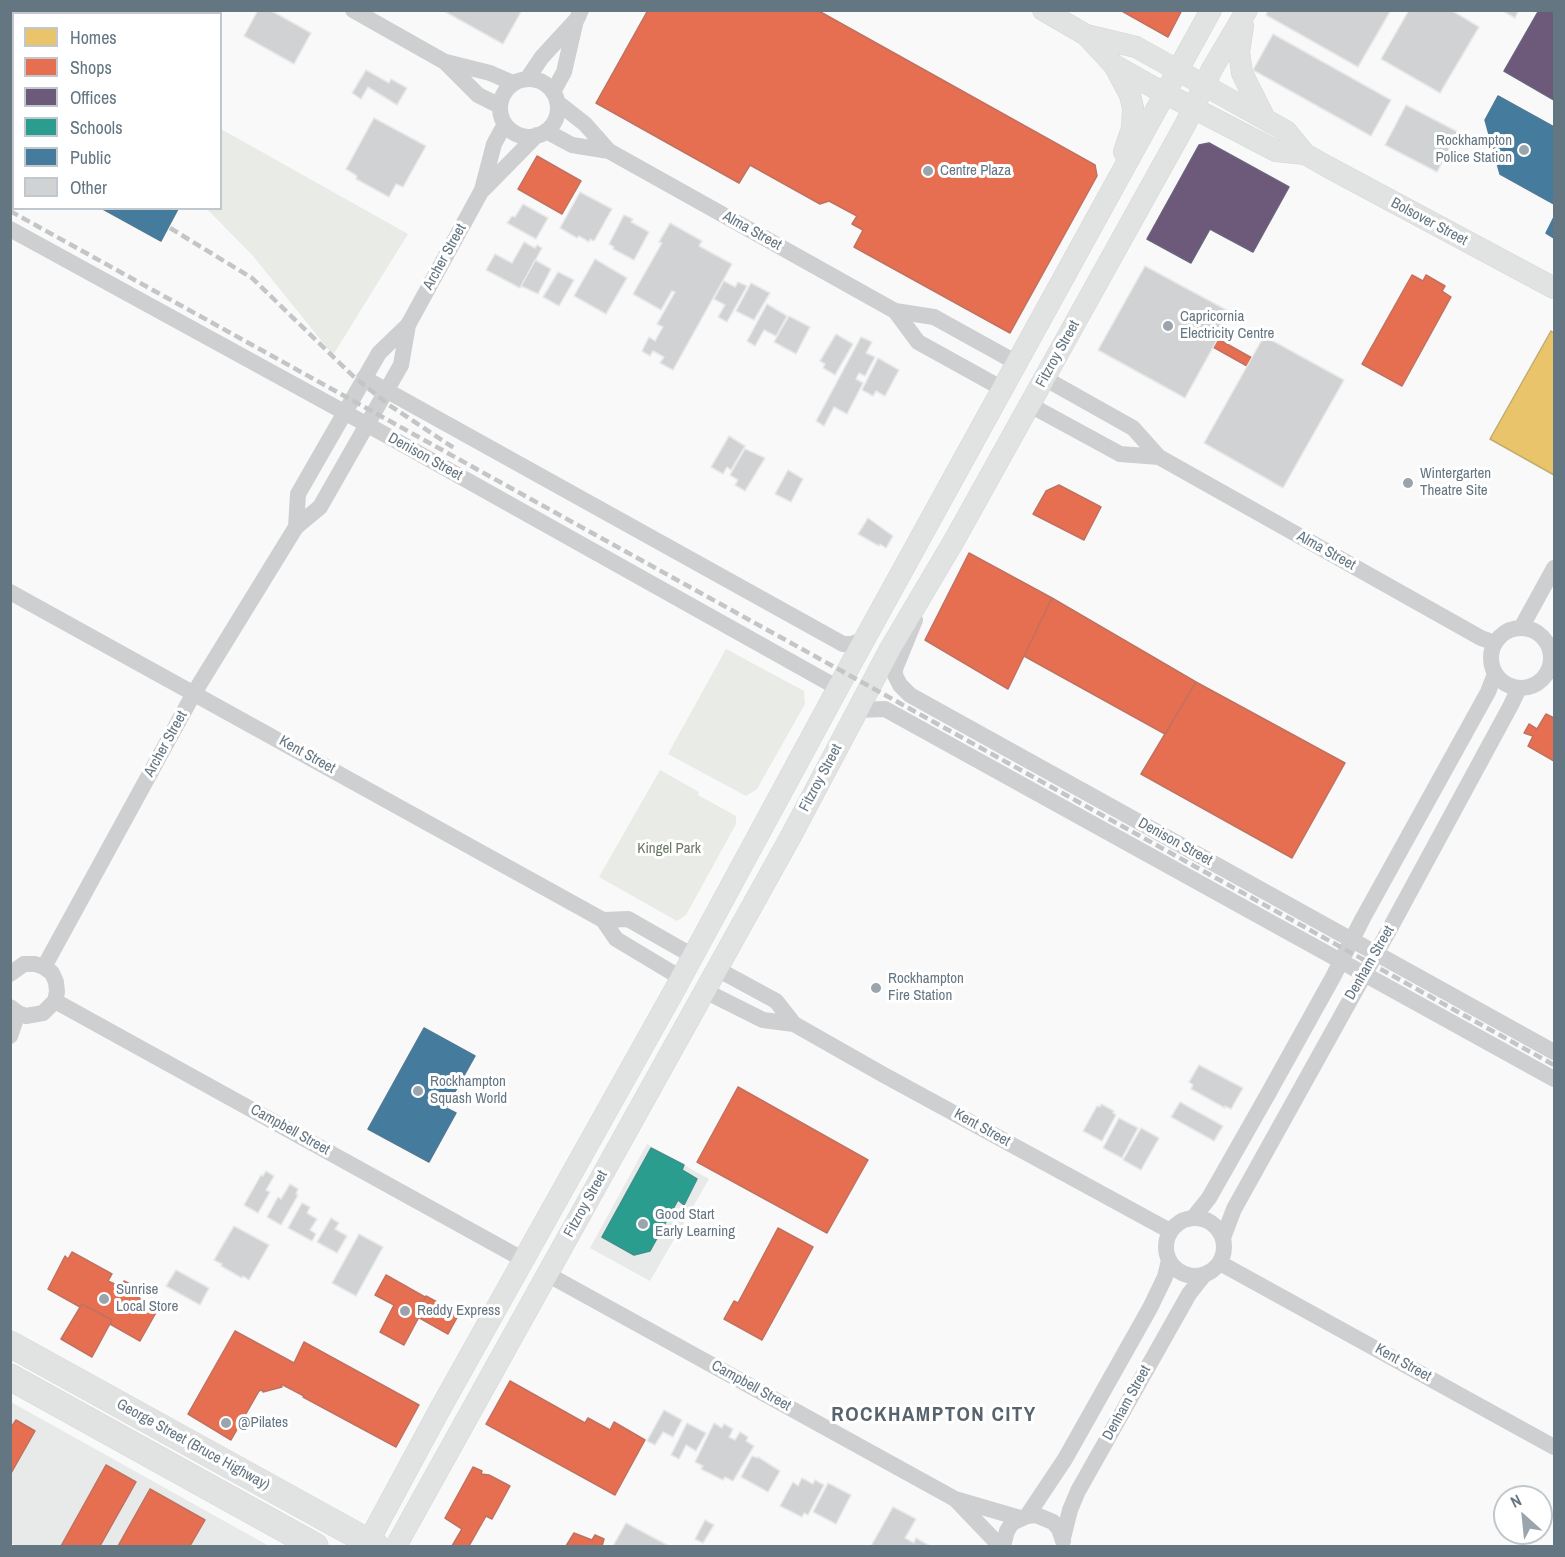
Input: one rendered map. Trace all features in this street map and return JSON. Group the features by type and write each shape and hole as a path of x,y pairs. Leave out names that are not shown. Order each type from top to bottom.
{"highway":[{"name":"George Street (Bruce Highway)","path":"10,1344 370,1545"},
{"name":"George Street (Bruce Highway)","path":"10,1377 315,1546"}],"main road":[{"name":"Bolsover Street","path":"1043,10 1086,34 1136,47 1178,70 1286,130 1305,154"},
{"name":"Fitzroy Street","path":"370,1545 441,1408 681,978 1210,10"},
{"name":"Fitzroy Street","path":"396,1546 791,836 857,710 1030,405 1245,13"},
{"path":"1245,13 1239,52 1241,67 1265,119"},
{"name":"Bolsover Street","path":"1086,34 1114,65 1166,94 1276,151 1305,154 1554,288"},
{"path":"1111,193 1132,129 1133,116 1130,95 1114,65"},
{"name":"Alma Street","path":"1017,363 1044,378"},
{"name":"Alma Street","path":"1003,389 1030,405"},
{"name":"Kent Street","path":"693,956 717,969"},
{"name":"Kent Street","path":"681,978 705,991"},
{"path":"524,1260 547,1274"}],"street":[{"path":"353,10 445,62 478,95 500,106"},
{"path":"579,15 555,97 556,118 541,133 530,136 516,134 505,124 500,106 502,97 520,81 579,15"},
{"path":"445,62 520,81 542,82 555,97"},
{"name":"Alma Street","path":"555,97 585,124 609,151 896,312 934,317 1017,363"},
{"name":"Archer Street","path":"296,527 298,494 379,353 408,325 482,190 494,144 505,124"},
{"name":"Alma Street","path":"541,133 572,145 609,151"},
{"name":"Archer Street","path":"482,190 541,133"},
{"name":"Denison Street","path":"10,229 367,424 838,688"},
{"name":"Alma Street","path":"896,312 918,342 1003,389"},
{"name":"Archer Street","path":"44,967 194,693 296,527 320,507 387,390 400,365 408,325"},
{"path":"364,378 843,644 852,644 865,639"},
{"name":"Alma Street","path":"1044,378 1133,428 1159,457 1481,638 1495,643"},
{"name":"Alma Street","path":"1030,405 1120,453 1159,457"},
{"path":"1521,628 1554,568"},
{"name":"Denison Street","path":"932,577 896,663 898,681 910,694 1554,1052"},
{"name":"Kent Street","path":"10,592 603,920 616,939 681,978"},
{"path":"1521,628 1550,635 1551,676 1535,684 1519,688 1501,681 1495,674 1491,659 1495,643 1506,632 1521,628"},
{"name":"Denham Street","path":"1193,1218 1209,1198 1341,961 1488,692 1495,674"},
{"name":"Denham Street","path":"1223,1238 1234,1209 1519,688"},
{"name":"Denison Street","path":"857,710 885,709 1554,1079"},
{"name":"Kent Street","path":"603,920 628,919 693,956"},
{"path":"10,974 24,964 44,967 56,982 57,992 55,1001 43,1013 26,1016 14,1010 10,1036"},
{"name":"Kent Street","path":"717,969 776,1000 794,1024"},
{"name":"Kent Street","path":"705,991 763,1020 794,1024 1170,1231"},
{"name":"Campbell Street","path":"55,1001 524,1260"},
{"path":"1193,1218 1212,1222 1223,1238 1224,1251 1220,1263 1204,1275 1187,1275 1173,1267 1166,1250 1166,1240 1170,1231 1176,1225 1193,1218"},
{"name":"Denham Street","path":"1002,1546 1007,1531 1023,1517 1065,1459 1150,1308 1165,1277 1169,1260"},
{"name":"Kent Street","path":"1220,1263 1554,1447"},
{"name":"Campbell Street","path":"547,1274 955,1499 1023,1517 1036,1515 1053,1522 1063,1542"},
{"name":"Denham Street","path":"1063,1542 1070,1510 1078,1491 1186,1299 1204,1275"},
{"name":"Campbell Street","path":"955,1499 1002,1546"}],"shaded area":[{"name":"Good Start Early Learning","path":"647,1144 709,1179 650,1281 590,1248"},
{"path":"11,1402 269,1546 17,1546 11,1543"}],"green space":[{"path":"10,12 12,13 12,89 10,88"},
{"path":"222,130 408,234 333,355 253,256 208,210 222,210"},
{"path":"726,649 804,691 805,704 757,789 746,796 668,754"},
{"name":"Kingel Park","path":"660,770 736,816 736,824 686,915 677,921 599,877"}],"building: Homes":[{"path":"1551,331 1554,333 1554,475 1490,439"}],"building: Shops":[{"name":"Centre Plaza","path":"648,10 817,10 1095,165 1097,176 1010,333 854,247 863,230 852,224 857,216 829,201 820,204 750,165 739,183 596,103"},
{"path":"1120,10 1182,10 1168,37"},
{"path":"537,156 581,181 562,214 518,189"},
{"path":"1412,275 1423,281 1426,275 1445,286 1442,291 1451,297 1402,386 1362,364"},
{"path":"1218,339 1252,358 1247,366 1213,347"},
{"path":"1059,485 1101,507 1084,540 1033,514 1046,491"},
{"path":"969,553 1052,598 1008,689 925,640"},
{"path":"1052,598 1196,682 1165,734 1024,656"},
{"path":"1196,682 1345,763 1292,858 1141,774"},
{"path":"1546,714 1554,718 1554,761 1528,746 1533,736 1524,733 1529,724 1537,729"},
{"path":"738,1087 868,1160 827,1233 697,1162"},
{"path":"778,1228 813,1247 762,1340 724,1319 734,1301 738,1303"},
{"name":"Sunrise Local Store","path":"72,1252 112,1274 108,1281 121,1287 124,1281 138,1288 134,1295 158,1309 140,1341 110,1324 112,1320 82,1304 80,1307 48,1289 65,1256 68,1259"},
{"name":"Reddy Express","path":"386,1275 425,1297 416,1316 419,1317 404,1345 380,1332 394,1305 375,1295"},
{"path":"426,1296 459,1314 448,1334 416,1316"},
{"path":"82,1304 112,1320 92,1357 61,1339"},
{"path":"235,1331 294,1363 304,1342 419,1405 396,1447 283,1385 263,1392 259,1391 231,1440 188,1414"},
{"path":"510,1381 585,1423 588,1418 610,1430 614,1422 645,1440 615,1495 486,1424"},
{"path":"16,1420 35,1431 10,1475 10,1429"},
{"path":"106,1465 136,1482 100,1546 61,1546"},
{"path":"473,1467 482,1471 481,1474 489,1475 510,1486 492,1519 486,1516 469,1546 452,1546 462,1529 445,1518"},
{"path":"150,1489 205,1520 190,1546 118,1546"},
{"path":"574,1533 592,1540 595,1535 604,1539 602,1546 566,1546"}],"building: Offices":[{"path":"1539,10 1554,10 1554,100 1504,71"},
{"path":"1209,143 1289,187 1253,252 1210,229 1191,263 1147,239 1199,145"}],"building: Schools":[{"name":"Good Start Early Learning","path":"651,1148 684,1165 682,1170 697,1179 684,1205 678,1200 650,1251 634,1255 602,1237"}],"building: Public":[{"name":"Rockhampton Police Station","path":"1498,96 1554,127 1554,204 1500,174 1485,120"},
{"path":"10,102 12,102 12,118 10,117"},
{"path":"10,117 12,118 12,160 10,159"},
{"path":"105,210 177,210 161,241"},
{"path":"1554,217 1554,238 1546,233"},
{"path":"424,1028 475,1056 446,1108 456,1113 429,1162 368,1129"}],"building: Other":[{"path":"258,10 270,10 311,33 294,64 244,36"},
{"path":"442,10 522,10 503,44"},
{"path":"1268,10 1391,10 1358,67 1266,15"},
{"path":"1409,10 1451,10 1479,27 1440,93 1381,59"},
{"path":"1501,10 1519,10 1515,18"},
{"path":"1273,34 1391,100 1371,136 1253,70"},
{"path":"366,70 389,83 391,79 407,88 397,105 368,87 361,99 352,93"},
{"path":"1406,105 1458,132 1437,172 1385,145"},
{"path":"374,118 426,146 403,187 396,184 389,197 356,179 357,176 346,169"},
{"path":"580,192 612,209 594,241 590,239 589,242 579,236 577,238 560,228"},
{"path":"523,204 548,218 536,239 507,223 512,216 515,217"},
{"path":"624,215 633,219 631,222 649,232 634,260 613,249 614,247 609,244"},
{"path":"670,223 702,241 699,246 732,264 673,370 660,363 664,357 653,351 650,356 642,351 649,337 655,341 663,327 657,324 675,292 672,291 661,310 633,294 662,243 659,242"},
{"path":"524,242 535,248 537,245 542,248 520,288 486,270 495,254 512,263"},
{"path":"595,259 627,278 606,314 574,296"},
{"path":"535,260 551,269 538,294 521,286"},
{"name":"Capricornia Electricity Centre","path":"1145,266 1232,313 1185,398 1098,350"},
{"path":"558,272 574,280 559,306 543,297"},
{"path":"724,281 735,287 738,282 747,286 727,322 718,317 725,305 714,299"},
{"path":"751,283 770,293 754,320 736,311"},
{"path":"767,304 787,316 776,336 764,330 755,346 747,341"},
{"path":"789,316 810,327 796,354 774,342"},
{"path":"836,334 853,344 835,375 823,368 825,364 820,361"},
{"path":"1264,336 1344,380 1283,488 1204,443"},
{"path":"861,337 872,342 866,353 875,357 865,376 859,373 856,379 863,383 847,414 834,407 824,426 816,421"},
{"path":"878,358 899,370 885,396 876,391 873,396 862,390"},
{"path":"729,436 745,446 731,470 727,467 723,474 711,467"},
{"path":"745,449 765,458 745,491 735,485 738,480 730,475"},
{"path":"788,470 803,479 791,502 775,494"},
{"path":"868,518 893,536 886,548 858,534"},
{"path":"1199,1065 1243,1088 1231,1109 1191,1089 1193,1085 1189,1082"},
{"path":"1180,1102 1223,1126 1214,1141 1171,1117"},
{"path":"1101,1104 1114,1111 1116,1115 1102,1141 1083,1131 1097,1106 1100,1107"},
{"path":"1119,1118 1138,1128 1122,1158 1103,1148"},
{"path":"1141,1128 1159,1138 1141,1170 1123,1160"},
{"path":"266,1171 274,1176 266,1190 270,1192 258,1213 244,1205 261,1175 263,1176"},
{"path":"290,1184 298,1189 296,1194 298,1195 281,1225 267,1217 278,1197 281,1199"},
{"path":"302,1203 310,1207 307,1213 317,1219 310,1230 316,1234 312,1241 288,1228"},
{"path":"331,1218 339,1223 335,1229 347,1236 337,1253 317,1242"},
{"path":"234,1226 269,1245 249,1280 214,1260"},
{"path":"359,1234 383,1247 356,1296 332,1283"},
{"path":"176,1270 209,1288 200,1305 166,1286"},
{"path":"664,1410 682,1420 673,1437 663,1432 655,1445 647,1441"},
{"path":"687,1423 706,1433 696,1451 686,1445 679,1459 671,1455"},
{"path":"714,1423 722,1428 724,1424 733,1429 729,1437 735,1440 740,1432 748,1437 746,1441 754,1446 733,1481 725,1477 723,1480 701,1469 703,1466 695,1462"},
{"path":"752,1456 758,1457 780,1471 768,1492 741,1477"},
{"path":"802,1478 813,1484 815,1480 824,1485 808,1515 804,1513 802,1517 780,1506 793,1482 798,1486"},
{"path":"828,1483 851,1495 836,1524 813,1512"},
{"path":"893,1507 916,1519 905,1538 914,1543 916,1538 930,1546 871,1546"},
{"path":"705,1520 714,1525 703,1543 695,1539"},
{"path":"626,1523 669,1546 613,1546"}],"railway":[{"path":"10,211 1554,1065"},
{"path":"170,228 252,278 353,376 389,405 454,448"}],"place":[{"name":"Rockhampton Police Station","path":"1524,150"},
{"name":"Centre Plaza","path":"928,171"},
{"name":"Capricornia Electricity Centre","path":"1168,326"},
{"name":"Wintergarten Theatre Site","path":"1408,483"},
{"name":"Rockhampton Fire Station","path":"876,988"},
{"name":"Rockhampton Squash World","path":"418,1091"},
{"name":"Good Start Early Learning","path":"643,1224"},
{"name":"Sunrise Local Store","path":"104,1299"},
{"name":"Reddy Express","path":"405,1311"},
{"name":"@Pilates","path":"226,1423"}],"district":[{"name":"ROCKHAMPTON CITY","path":"934,1415"}]}
